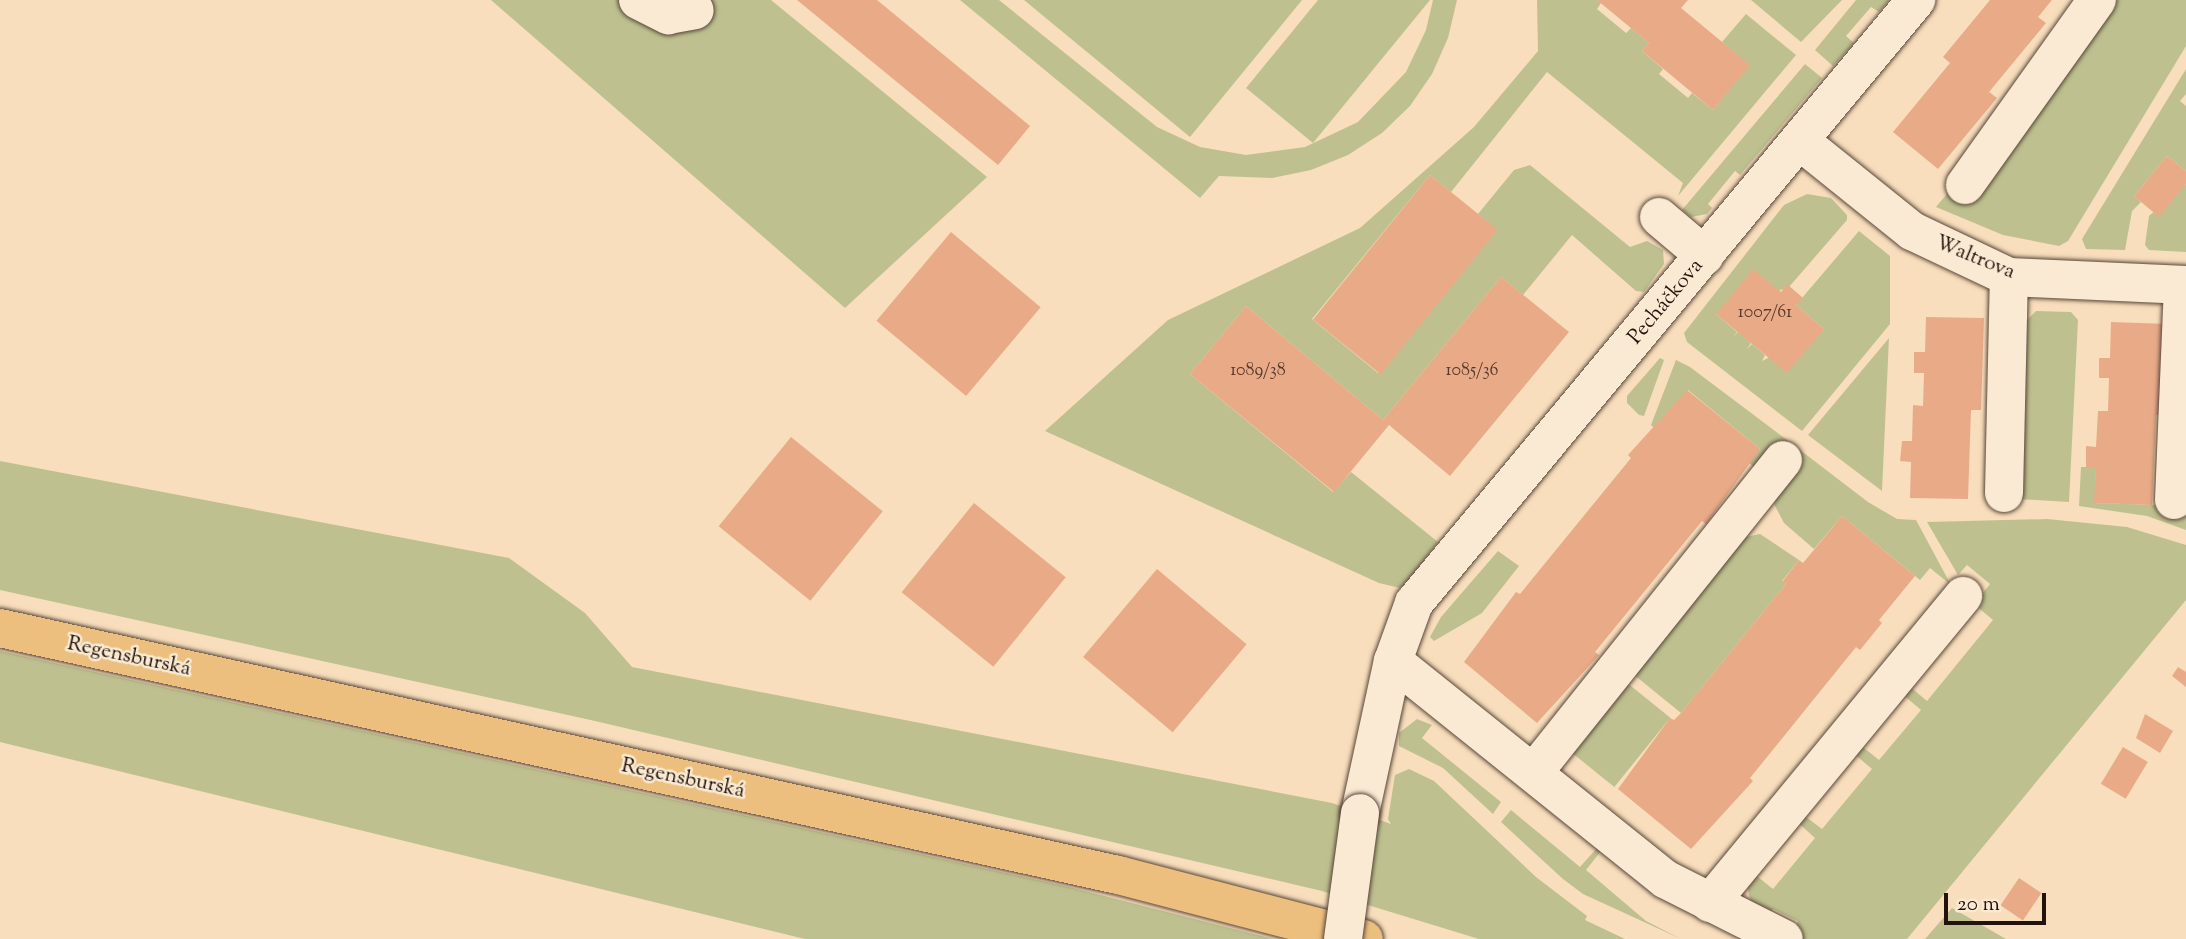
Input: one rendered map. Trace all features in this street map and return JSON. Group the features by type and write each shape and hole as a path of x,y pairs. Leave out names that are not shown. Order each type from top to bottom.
{"main road":[{"name":"Regensburská","path":"0,628 1118,875 1364,939"}],"street":[{"path":"638,0 668,15 695,10"},
{"name":"Pecháčkova","path":"1343,939 1360,813 1393,661 1414,603 1916,0"},
{"path":"1965,185 2097,0"},
{"name":"Waltrova","path":"1800,141 1912,231 2009,277 2185,285 2174,500"},
{"path":"1659,217 1704,256"},
{"path":"2004,493 2009,277"},
{"path":"1534,772 1783,460"},
{"path":"1710,903 1963,596"},
{"path":"1393,661 1665,878 1784,939"}],"green space":[{"path":"491,0 771,0 987,177 845,308"},
{"path":"960,0 999,0 1157,127 1200,147 1246,155 1305,147 1358,122 1406,72 1426,30 1433,0 1457,0 1448,38 1432,74 1410,106 1382,133 1348,155 1311,170 1272,178 1219,176 1200,198"},
{"path":"1024,0 1302,0 1190,137"},
{"path":"1318,0 1430,0 1313,143 1246,88"},
{"path":"1537,0 1597,0 1601,3 1597,9 1626,33 1631,28 1649,43 1642,51 1663,69 1659,74 1688,98 1692,93 1713,110 1749,65 1722,42 1746,14 1796,55 1678,196 1683,183 1547,72 1451,192 1430,175 1312,319 1378,373 1497,230 1478,214 1514,170 1530,165 1630,247 1647,241 1663,250 1664,264 1644,292 1636,291 1572,235 1523,295 1501,277 1383,420 1246,306 1190,374 1333,492 1351,472 1438,542 1400,588 1379,583 1045,431 1168,320 1360,228 1474,127 1538,51"},
{"path":"1751,0 1842,0 1801,42"},
{"path":"1856,0 1889,0 1879,12 1871,7 1846,36 1854,43 1833,66 1815,50"},
{"path":"2109,0 2186,0 2186,46 2068,241 2059,246 2003,235 1936,207"},
{"path":"1805,64 1822,78 1740,175 1735,171 1708,204 1712,208 1707,214 1691,217 1682,210"},
{"path":"2186,69 2186,94 2180,101 2186,106 2186,171 2167,156 2134,196 2141,202 2132,211 2125,250 2086,249 2082,239"},
{"path":"2186,184 2186,252 2149,250 2145,245 2149,216"},
{"path":"1807,194 1831,198 1847,215 1847,220 1789,287 1716,314 1737,332 1733,337 1738,332 1751,343 1747,349 1752,344 1765,355 1762,361 1824,329 1796,305 1859,231 1890,256 1890,324 1802,431 1687,342 1684,333 1784,205"},
{"path":"2036,311 2071,312 2078,320 2069,502 2018,499 2026,321"},
{"path":"1889,338 1882,491 1808,435"},
{"path":"1660,358 1664,360 1644,416 1639,415 1627,403 1627,396"},
{"path":"1676,360 1690,367 1791,443 1761,472 1749,463 1760,449 1688,390 1655,429 1651,425"},
{"path":"1800,450 1868,502 1897,519 1916,520 1951,585 1930,568 1920,580 1842,516 1814,549 1784,523 1774,504 1788,466"},
{"path":"0,461 509,558 585,613 632,667 1332,803 1391,824 1388,819 1395,775 1409,769 1434,781 1536,877 1587,916 1585,920 1625,939 1479,939 1322,891 595,721 0,590"},
{"path":"2081,467 2096,467 2095,503 2186,506 2186,530 2147,516 2079,506"},
{"path":"2047,519 2127,527 2186,545 2186,600 1907,939 1789,939 1798,921 1773,909 1767,920 1752,907 1747,886 1753,873 1773,889 1815,838 1796,821 1802,814 1822,829 1872,769 1852,752 1859,744 1879,760 1921,710 1901,693 1908,685 1927,701 1993,620 1974,604 1990,584 1967,565 1958,575 1927,522"},
{"path":"1760,534 1799,560 1782,581 1786,584 1681,713 1633,674 1746,537"},
{"path":"1498,551 1519,566 1482,613 1434,641 1430,637 1441,617"},
{"path":"0,651 1069,887 1273,939 805,939 0,742"},
{"path":"1626,682 1670,718 1614,787 1570,751"},
{"path":"1417,719 1432,725 1422,738 1501,802 1493,814 1443,768 1399,746 1399,733"},
{"path":"1511,810 1580,867 1597,848 1601,851 1586,870 1646,921 1681,939 1583,894 1563,879 1501,822"},
{"path":"1952,908 2006,939 1925,939"}],"building":[{"path":"797,0 877,0 1030,126 998,165"},
{"path":"1597,0 1688,0 1681,8 1750,65 1713,110 1642,51 1649,43"},
{"path":"1990,0 2052,0 2038,17 2046,23 1989,92 1997,98 1938,169 1893,132 1950,63 1943,57"},
{"path":"2167,156 2186,171 2186,184 2159,217 2134,196"},
{"path":"1430,175 1498,230 1381,374 1313,320"},
{"path":"951,232 1041,307 966,396 876,321"},
{"path":"1753,269 1781,292 1787,284 1803,298 1796,305 1824,329 1787,373 1716,314"},
{"path":"1501,277 1569,332 1450,476 1389,425 1334,492 1190,374 1246,306 1383,420"},
{"path":"1926,317 1984,318 1981,410 1971,410 1968,499 1910,498 1911,462 1900,461 1902,441 1912,441 1913,405 1923,406 1924,373 1914,373 1914,352 1925,352"},
{"path":"2111,322 2169,324 2166,415 2156,415 2152,505 2094,503 2096,467 2086,467 2086,446 2096,447 2098,411 2108,411 2109,378 2099,378 2099,358 2110,358"},
{"path":"1687,390 1760,449 1706,524 1702,521 1595,652 1599,655 1537,723 1464,662 1516,592 1520,594 1631,458 1628,455"},
{"path":"791,437 883,511 810,601 719,526"},
{"path":"974,503 1066,577 993,667 902,592"},
{"path":"1842,516 1915,576 1879,620 1882,623 1860,650 1856,647 1750,778 1753,781 1691,849 1618,789 1670,718 1674,720 1681,713 1786,584 1782,582 1799,560 1803,563"},
{"path":"1157,569 1247,644 1173,732 1083,657"},
{"path":"2178,667 2186,672 2186,687 2172,676"},
{"path":"2145,714 2173,731 2160,753 2136,738"},
{"path":"2123,747 2148,762 2126,799 2101,784"},
{"path":"2019,878 2041,893 2023,920 2001,905"}]}
